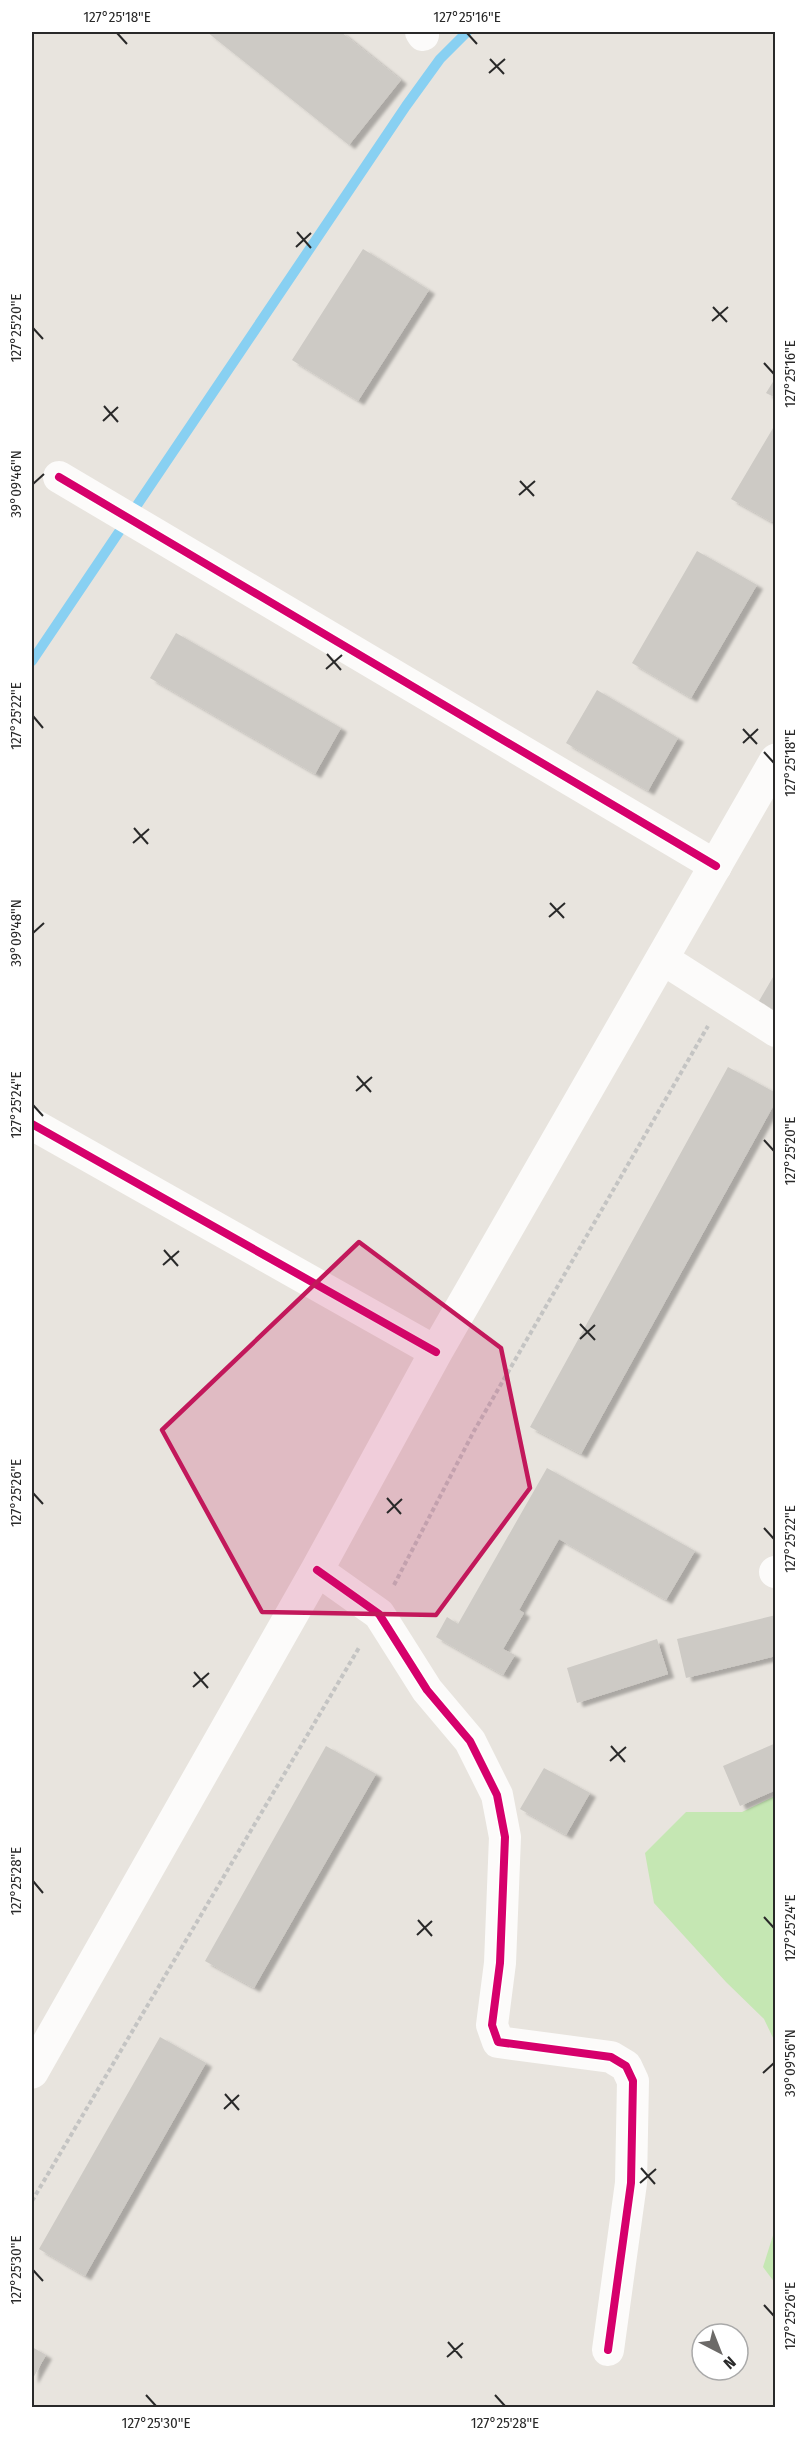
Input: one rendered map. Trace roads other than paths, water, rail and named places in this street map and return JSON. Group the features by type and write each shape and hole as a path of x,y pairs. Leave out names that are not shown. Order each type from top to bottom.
{"main road":[{"path":"32,2072 317,1570 435,1352 776,760"}],"street":[{"path":"58,477 716,866"},
{"path":"663,959 776,1031"},
{"path":"32,1124 435,1352"},
{"path":"317,1570 379,1614 427,1690 470,1741 497,1795 505,1837 500,1963 492,2025 498,2042 611,2057 626,2066 633,2081 631,2183 608,2350"}],"waterway":[{"path":"32,661 406,106 440,59 467,32"}]}
